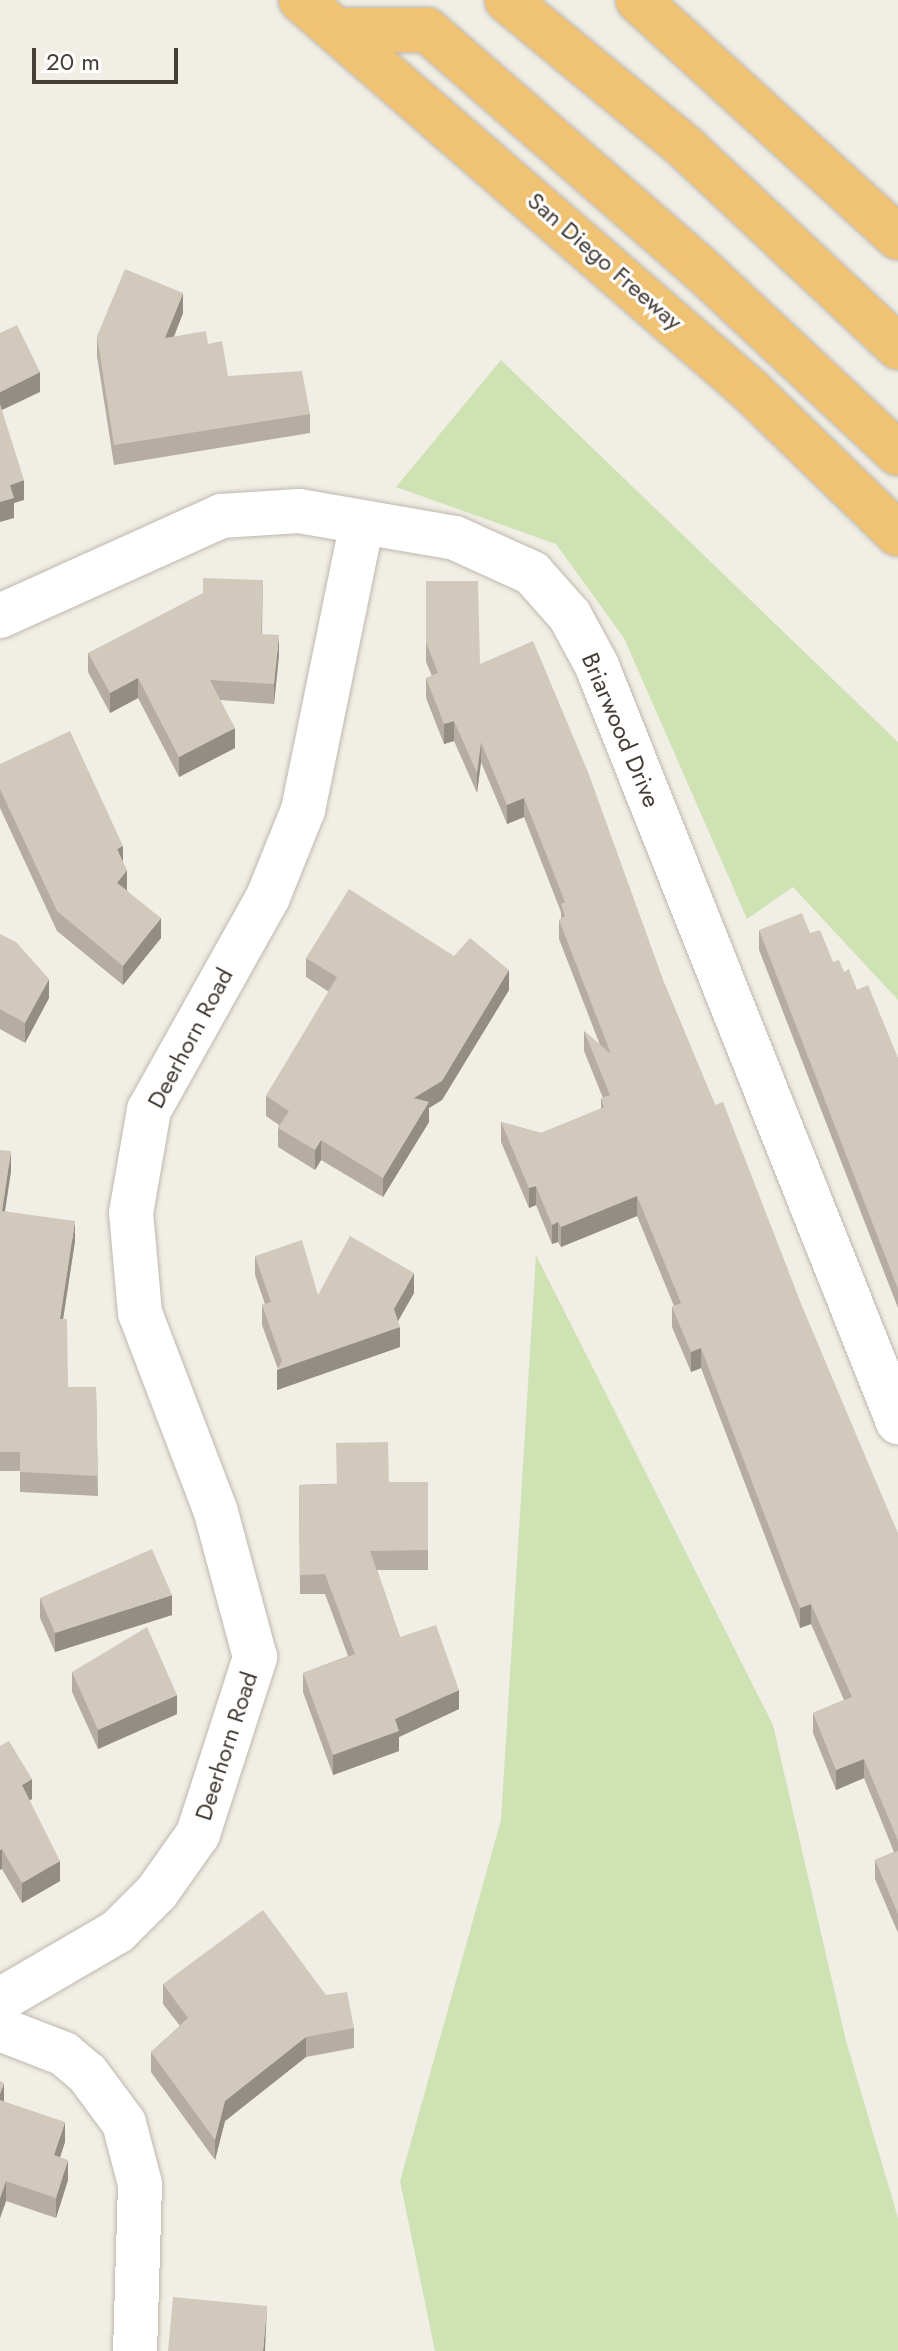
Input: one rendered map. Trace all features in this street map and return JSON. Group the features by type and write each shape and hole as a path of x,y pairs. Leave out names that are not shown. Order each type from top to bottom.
{"highway":[{"name":"San Diego Freeway","path":"301,0 750,390 898,534"},
{"path":"507,0 684,146 898,347"},
{"path":"638,0 898,237"},
{"path":"337,30 427,30 700,268 898,453"}],"street":[{"name":"Briarwood Drive","path":"0,616 221,516 299,511 455,538 532,573 570,616 597,666 898,1422"},
{"name":"Deerhorn Road","path":"0,2000 117,1932 157,1892 198,1834 255,1657 216,1512 140,1313 131,1213 149,1110 268,897 303,810 362,523"},
{"path":"0,2029 64,2054 87,2073 124,2123 140,2184 135,2351"}],"green space":[{"path":"501,360 898,742 898,1000 793,887 747,919 624,638 556,544 396,487"},
{"path":"536,1255 773,1725 846,2041 898,2218 898,2351 435,2351 400,2181 501,1820"}],"building":[{"path":"125,269 183,293 165,338 206,331 208,344 222,341 228,376 302,371 310,414 114,445 97,336"},
{"path":"17,325 40,372 0,392 0,333"},
{"path":"0,404 24,480 10,485 14,498 0,502"},
{"path":"203,578 263,580 261,634 279,635 274,684 210,680 235,728 179,757 138,678 110,693 88,653 203,593"},
{"path":"426,581 478,581 480,664 533,641 588,772 665,985 715,1105 723,1102 802,1306 898,1534 898,1841 864,1759 836,1770 813,1713 852,1697 811,1604 800,1608 701,1348 691,1352 672,1307 681,1303 637,1196 561,1227 558,1222 552,1225 536,1186 529,1188 501,1122 541,1133 604,1107 601,1098 610,1095 584,1031 611,1054 559,920 565,916 561,904 565,902 524,798 507,805 481,742 477,773 454,721 444,724 426,678 438,673 426,642"},
{"path":"70,731 123,846 117,849 127,870 117,883 161,918 123,966 57,911 0,789 0,764"},
{"path":"349,889 454,956 470,938 509,970 442,1081 414,1098 429,1102 383,1178 321,1140 315,1150 278,1128 289,1111 266,1096 337,977 306,958"},
{"path":"802,913 810,933 820,930 833,962 839,960 844,972 849,969 857,990 868,985 898,1058 898,1289 759,930"},
{"path":"0,934 16,942 49,979 25,1023 0,1009"},
{"path":"0,1150 11,1151 2,1211 75,1221 60,1319 67,1319 68,1387 96,1387 98,1476 20,1472 20,1452 0,1452"},
{"path":"350,1236 414,1273 394,1309 400,1327 277,1370 282,1361 262,1305 271,1302 255,1256 302,1240 318,1295"},
{"path":"388,1442 389,1482 428,1482 428,1550 370,1551 400,1637 436,1625 459,1690 395,1719 399,1731 333,1755 303,1673 355,1654 325,1574 300,1575 299,1485 337,1484 336,1443"},
{"path":"152,1549 172,1595 55,1633 40,1598"},
{"path":"147,1627 177,1695 98,1730 72,1672"},
{"path":"9,1741 32,1779 22,1785 60,1861 22,1883 0,1850 0,1746"},
{"path":"898,1851 898,1914 875,1860"},
{"path":"263,1910 326,1995 347,1992 354,2028 306,2037 225,2101 215,2140 151,2052 188,2018 163,1984"},
{"path":"0,2100 65,2122 54,2155 68,2160 56,2198 6,2181 0,2198"},
{"path":"173,2297 267,2306 263,2351 168,2351"}]}
